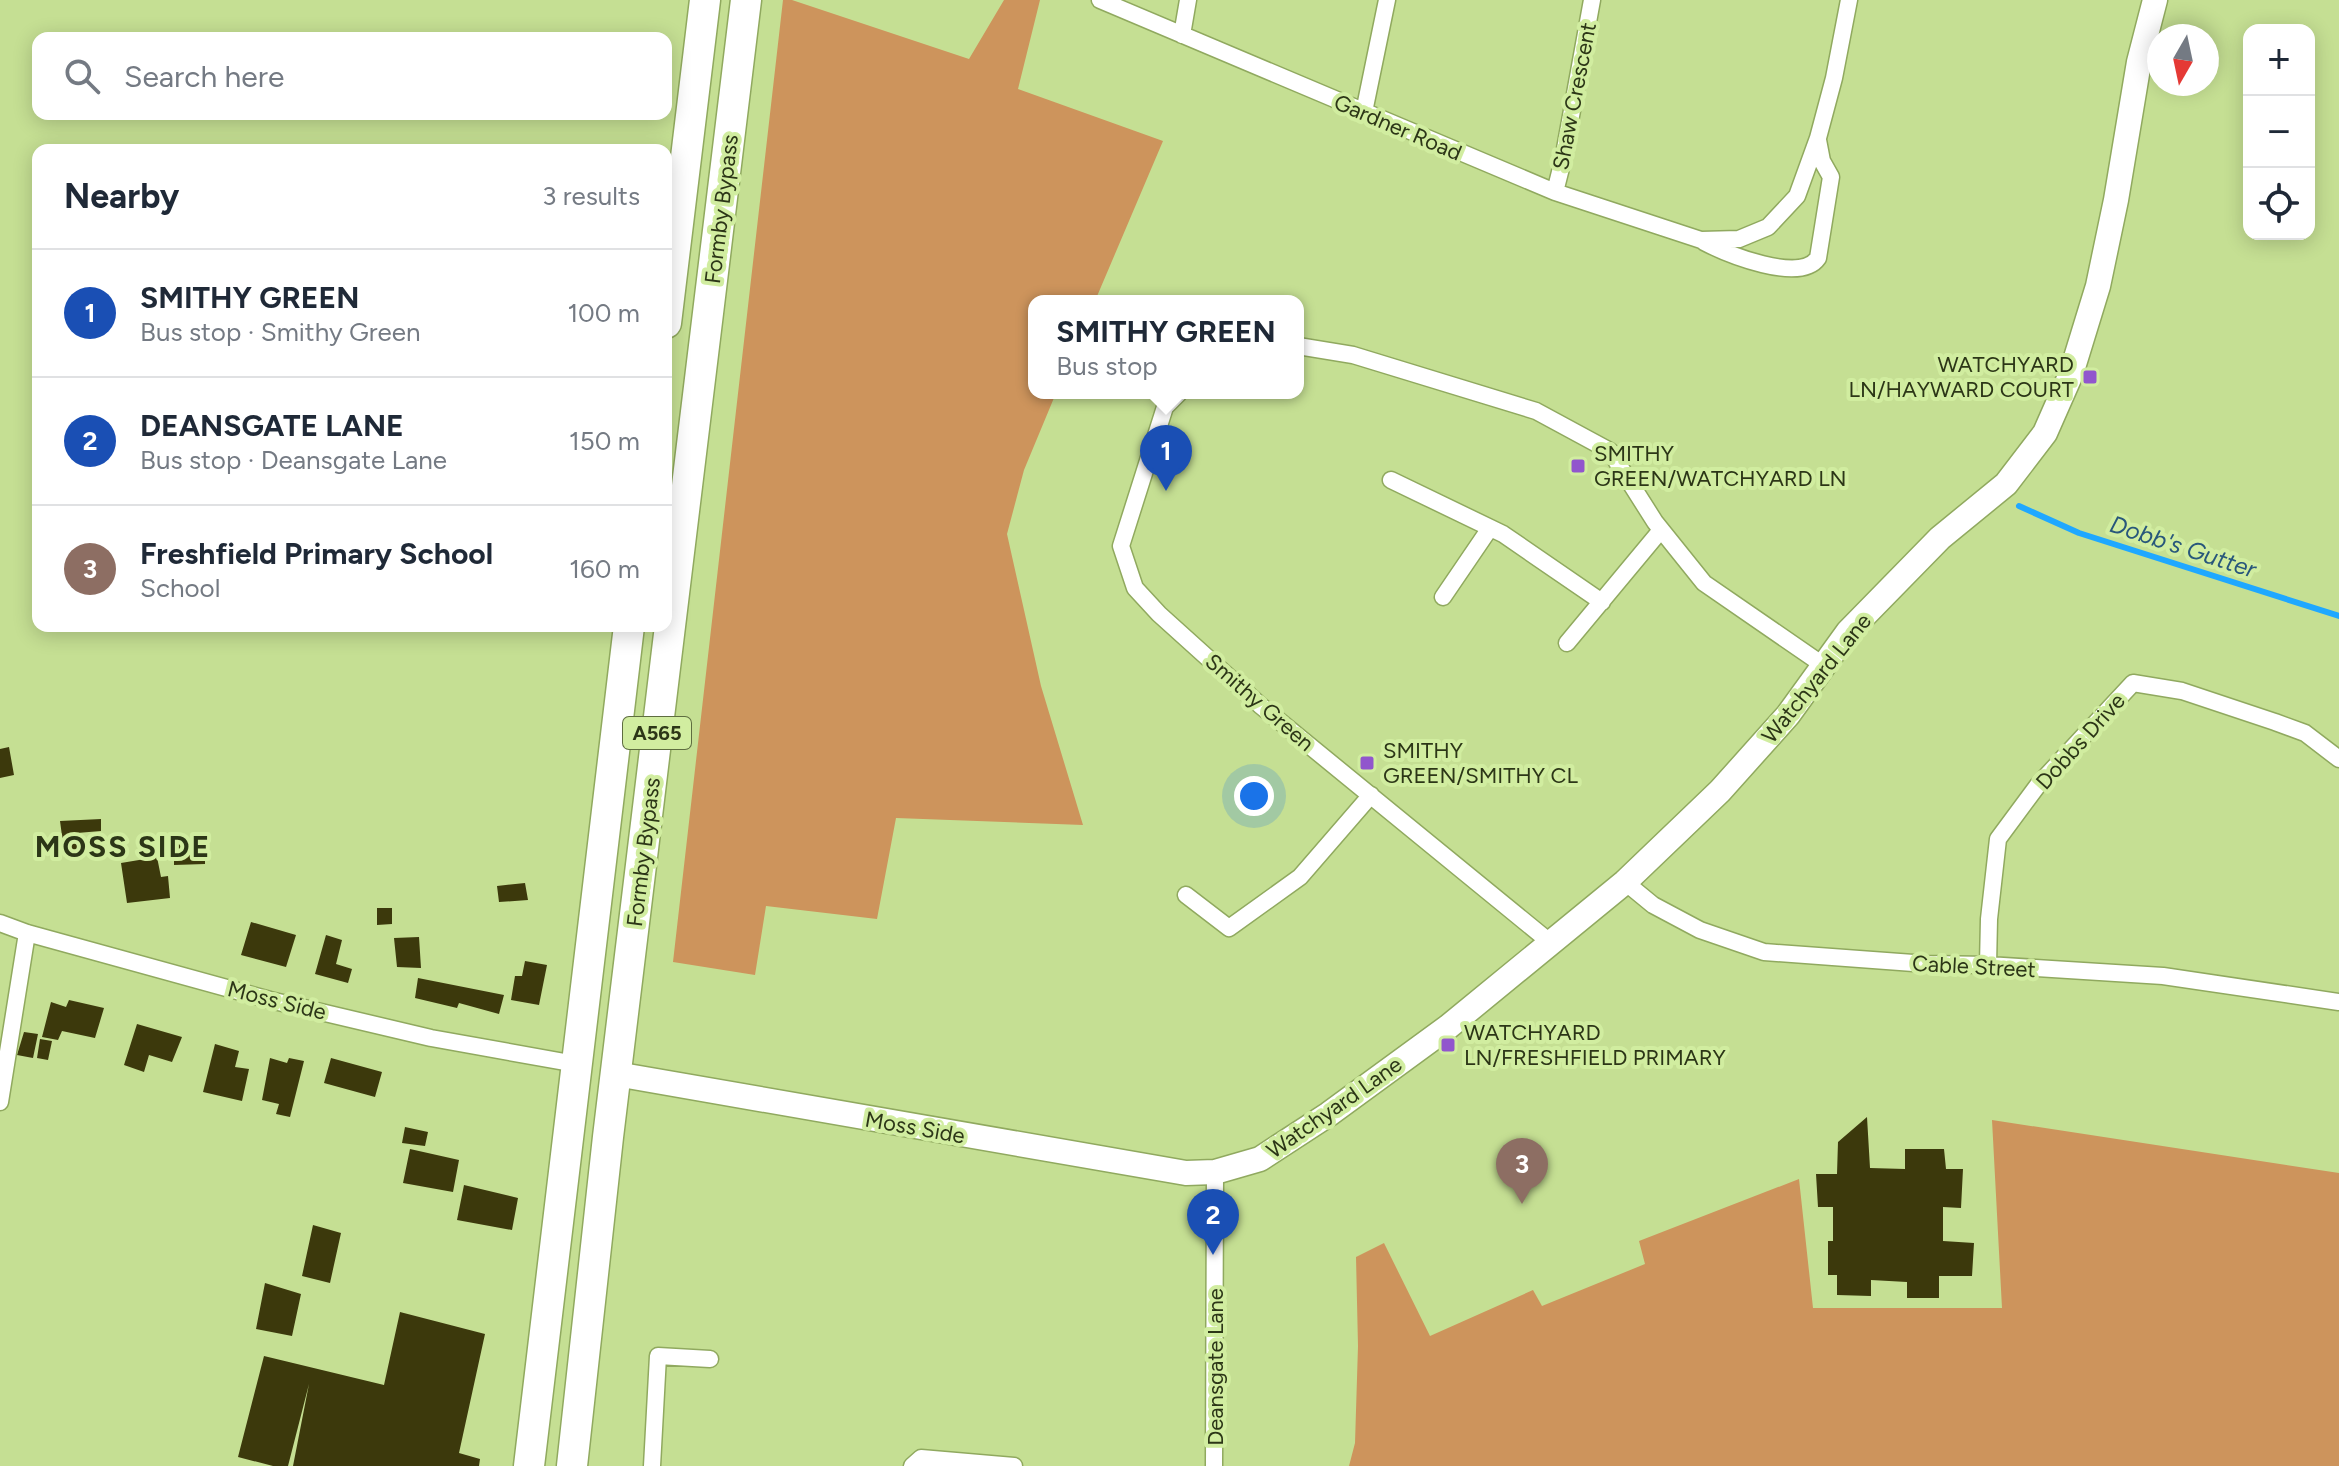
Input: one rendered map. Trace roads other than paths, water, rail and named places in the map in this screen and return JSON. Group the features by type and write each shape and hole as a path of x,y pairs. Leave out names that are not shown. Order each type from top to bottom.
{"highway":[{"name":"Formby Bypass","path":"672,273 705,0"},
{"name":"Formby Bypass","path":"672,611 746,0"},
{"name":"Formby Bypass","path":"529,1466 628,632"},
{"name":"Formby Bypass","path":"572,1466 670,632"}],"street":[{"name":"Gardner Road","path":"1100,0 1555,192 1701,240 1730,255 1756,262 1805,268 1814,265 1818,258 1831,177 1822,161 1818,138"},
{"path":"1182,35 1188,0"},
{"path":"1364,112 1387,0"},
{"name":"Shaw Crescent","path":"1555,192 1592,0"},
{"name":"Gardner Road","path":"1701,240 1739,239 1768,227 1797,196 1818,138 1834,78 1849,0"},
{"name":"Watchyard Lane","path":"1215,1172 1260,1159 1329,1114 1448,1027 1625,882 1720,791 1788,715 1848,632 1940,538 2006,484 2045,433 2071,374 2098,286 2139,62 2155,0"},
{"path":"1304,347 1353,355 1536,411 1610,451 1661,530 1704,583 1823,665"},
{"name":"Smithy Green","path":"1173,399 1165,407 1121,546 1135,588 1159,614 1261,706 1551,943"},
{"path":"1391,480 1503,534 1602,602"},
{"path":"1443,597 1490,528"},
{"path":"1567,643 1661,530"},
{"name":"Dobbs Drive","path":"1988,965 1989,919 1998,839 2038,785 2133,683 2182,691 2305,733 2339,759"},
{"path":"1186,895 1229,928 1300,877 1371,795"},
{"name":"Cable Street","path":"1625,882 1653,905 1700,930 1764,952 2163,976 2339,1002"},
{"name":"Moss Side","path":"0,923 270,1000 431,1038 576,1064"},
{"path":"0,1102 27,933"},
{"name":"Moss Side","path":"616,1074 1140,1166 1186,1173 1215,1172"},
{"name":"Deansgate Lane","path":"1214,1466 1215,1172"},
{"path":"652,1466 658,1356 710,1359"},
{"path":"912,1466 921,1458 1014,1466"}],"waterway":[{"name":"Dobb's Gutter","path":"2019,506 2079,533 2339,616"}],"place":[{"name":"WATCHYARD LN/HAYWARD COURT","path":"2090,377"},
{"name":"SMITHY GREEN/WATCHYARD LN","path":"1578,466"},
{"name":"SMITHY GREEN","path":"1166,491"},
{"name":"SMITHY GREEN/SMITHY CL","path":"1367,763"},
{"name":"WATCHYARD LN/FRESHFIELD PRIMARY","path":"1448,1045"},
{"name":"Freshfield Primary School","path":"1522,1204"},
{"name":"DEANSGATE LANE","path":"1213,1255"}],"district":[{"name":"MOSS SIDE","path":"123,847"}]}
